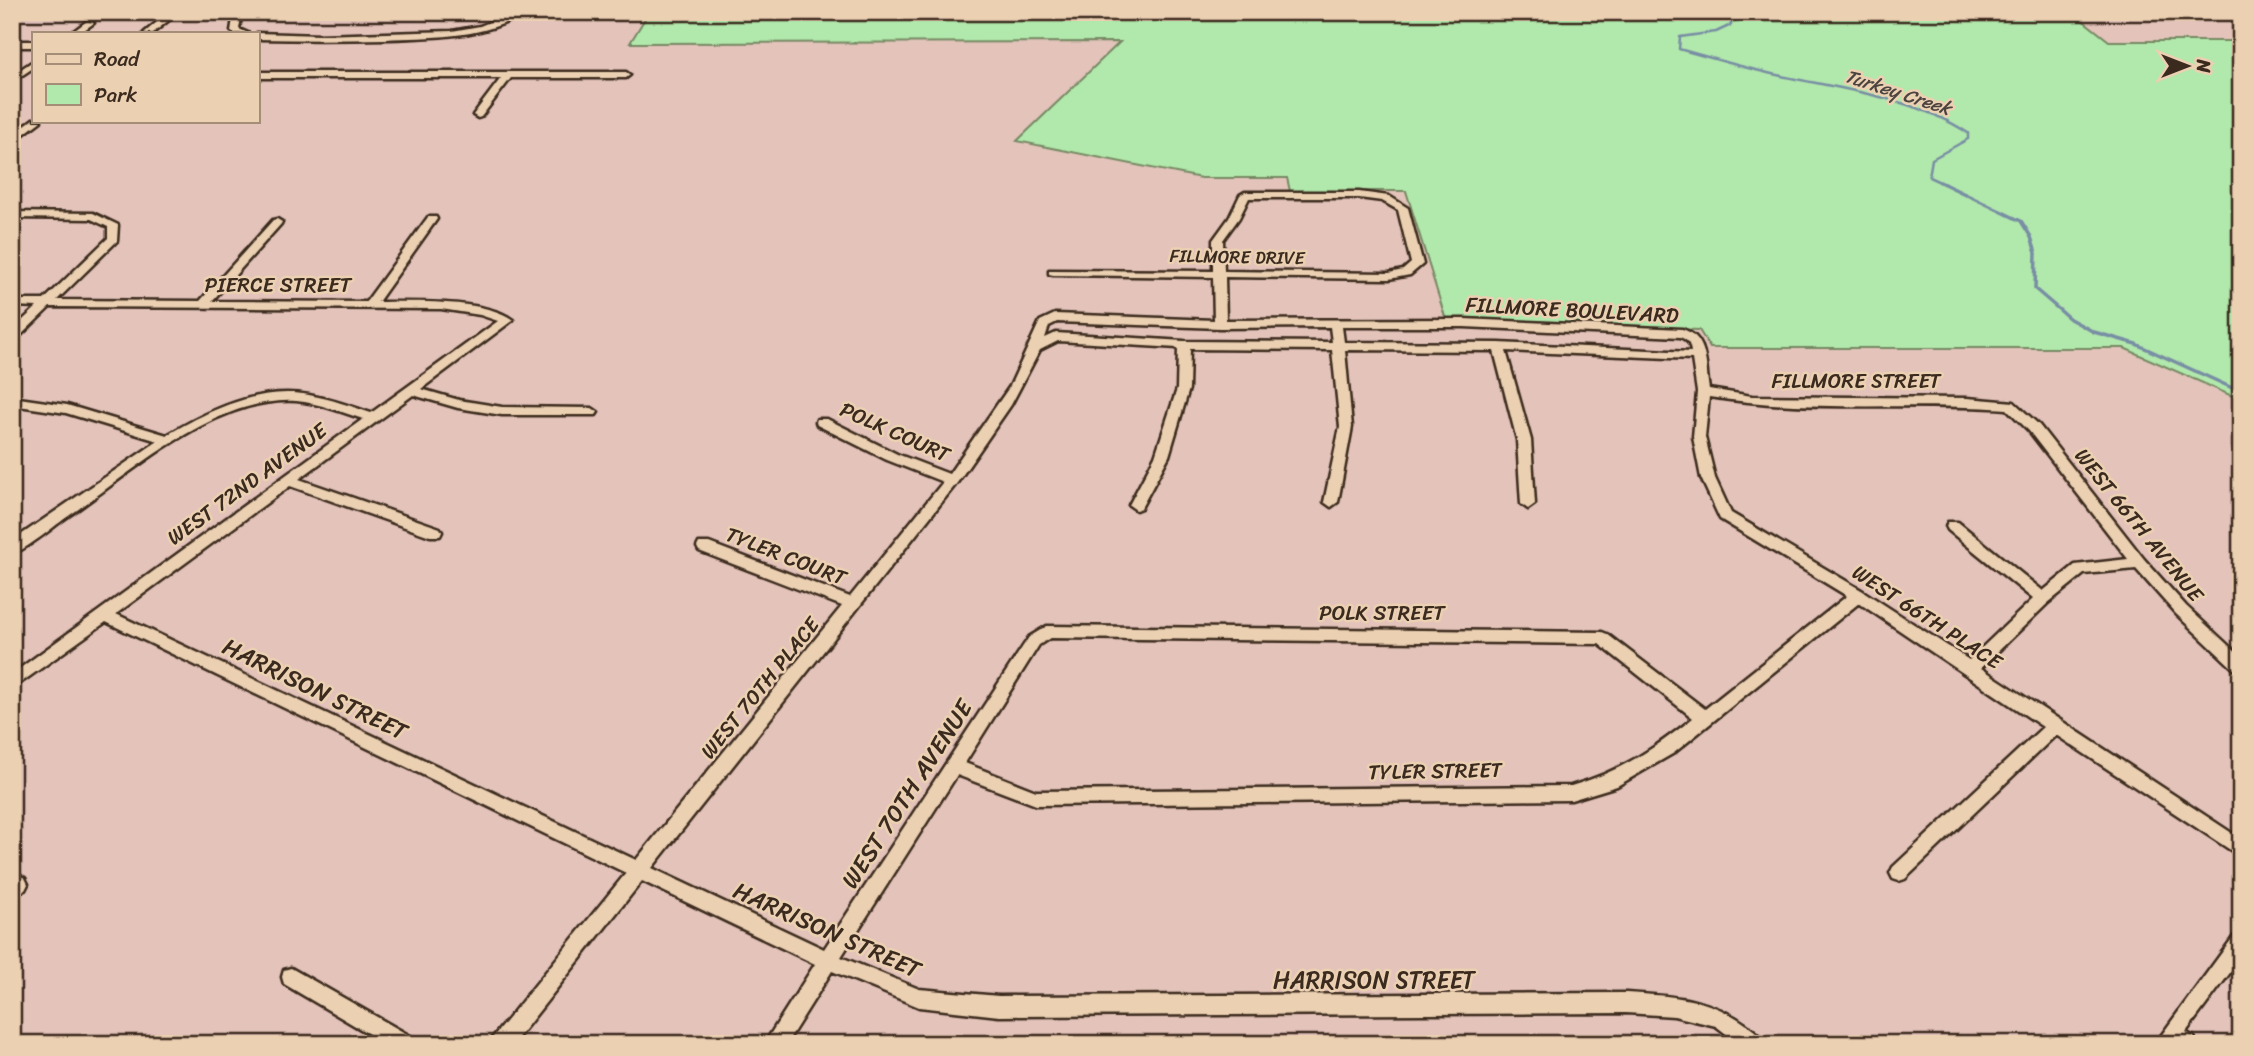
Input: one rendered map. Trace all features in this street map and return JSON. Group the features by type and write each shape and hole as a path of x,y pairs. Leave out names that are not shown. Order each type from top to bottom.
{"street":[{"path":"149,32 175,12"},
{"path":"238,12 235,31 240,32"},
{"path":"259,36 320,38 452,34 482,28 522,12"},
{"path":"76,32 90,23"},
{"path":"12,44 32,44"},
{"path":"12,79 32,65"},
{"path":"259,75 626,75"},
{"path":"478,115 508,75"},
{"path":"12,140 35,122"},
{"name":"FILLMORE DRIVE","path":"1053,272 1217,275 1389,276 1406,273 1417,264 1404,208 1385,198 1359,195 1257,194 1245,195 1234,218 1218,240 1217,275"},
{"path":"12,215 93,216 113,225 113,239 12,337"},
{"path":"370,305 432,219"},
{"path":"203,304 277,222"},
{"path":"1217,275 1220,324"},
{"name":"PIERCE STREET","path":"12,303 441,306 482,312 507,320"},
{"name":"FILLMORE BOULEVARD","path":"1055,318 1220,324 1464,323 1682,333 1690,336 1698,356 1499,347 1184,345 1056,337 1037,346 1044,324 1055,318"},
{"name":"WEST 72ND AVENUE","path":"12,683 507,320"},
{"path":"1331,502 1346,427 1335,324"},
{"path":"1136,505 1162,456 1183,389 1184,345"},
{"name":"WEST 70TH PLACE","path":"500,1044 952,480 1014,392 1037,346"},
{"path":"1499,347 1524,440 1528,504"},
{"name":"WEST 66TH PLACE","path":"1698,356 1703,392 1699,437 1708,478 1725,516 1858,595 2241,849"},
{"path":"410,390 458,404 502,411 592,412"},
{"name":"FILLMORE STREET","path":"1703,392 1752,400 1967,401 2010,405"},
{"path":"14,544 169,440 207,418 244,402 285,397 313,399 373,418"},
{"path":"12,401 67,409 169,440"},
{"name":"WEST 66TH AVENUE","path":"2010,405 2034,428 2139,563 2180,610 2241,667"},
{"name":"POLK COURT","path":"822,422 892,457 952,480"},
{"path":"288,481 435,532"},
{"path":"1953,526 2043,599"},
{"name":"TYLER COURT","path":"704,547 854,605"},
{"path":"1969,670 2043,599 2080,569 2139,563"},
{"name":"TYLER STREET","path":"954,766 1036,797 1571,793 1611,781 1668,748 1858,595"},
{"name":"HARRISON STREET","path":"104,615 639,872 829,961 919,998 999,1006 1626,1003 1674,1006 1721,1018 1756,1044"},
{"name":"POLK STREET","path":"1034,641 1047,632 1602,638 1704,718"},
{"name":"WEST 70TH AVENUE","path":"774,1044 1034,641"},
{"path":"1899,873 2056,726"},
{"path":"2175,1040 2241,942"},
{"path":"291,978 405,1044"}],"green space":[{"path":"649,12 2072,12 2109,41 2241,41 2241,400 2124,348 1710,348 1699,330 1446,320 1406,191 1290,191 1287,178 1201,178 1017,141 1120,42 630,43"}],"waterway":[{"name":"Turkey Creek","path":"1733,12 1731,25 1716,32 1680,37 1679,49 1757,70 1871,95 1923,110 1946,120 1968,133 1968,139 1932,159 1929,177 1944,184"},
{"name":"Turkey Creek","path":"1940,182 2021,221 2031,237 2036,253 2035,289 2070,319 2094,332 2136,344 2241,392"}]}
